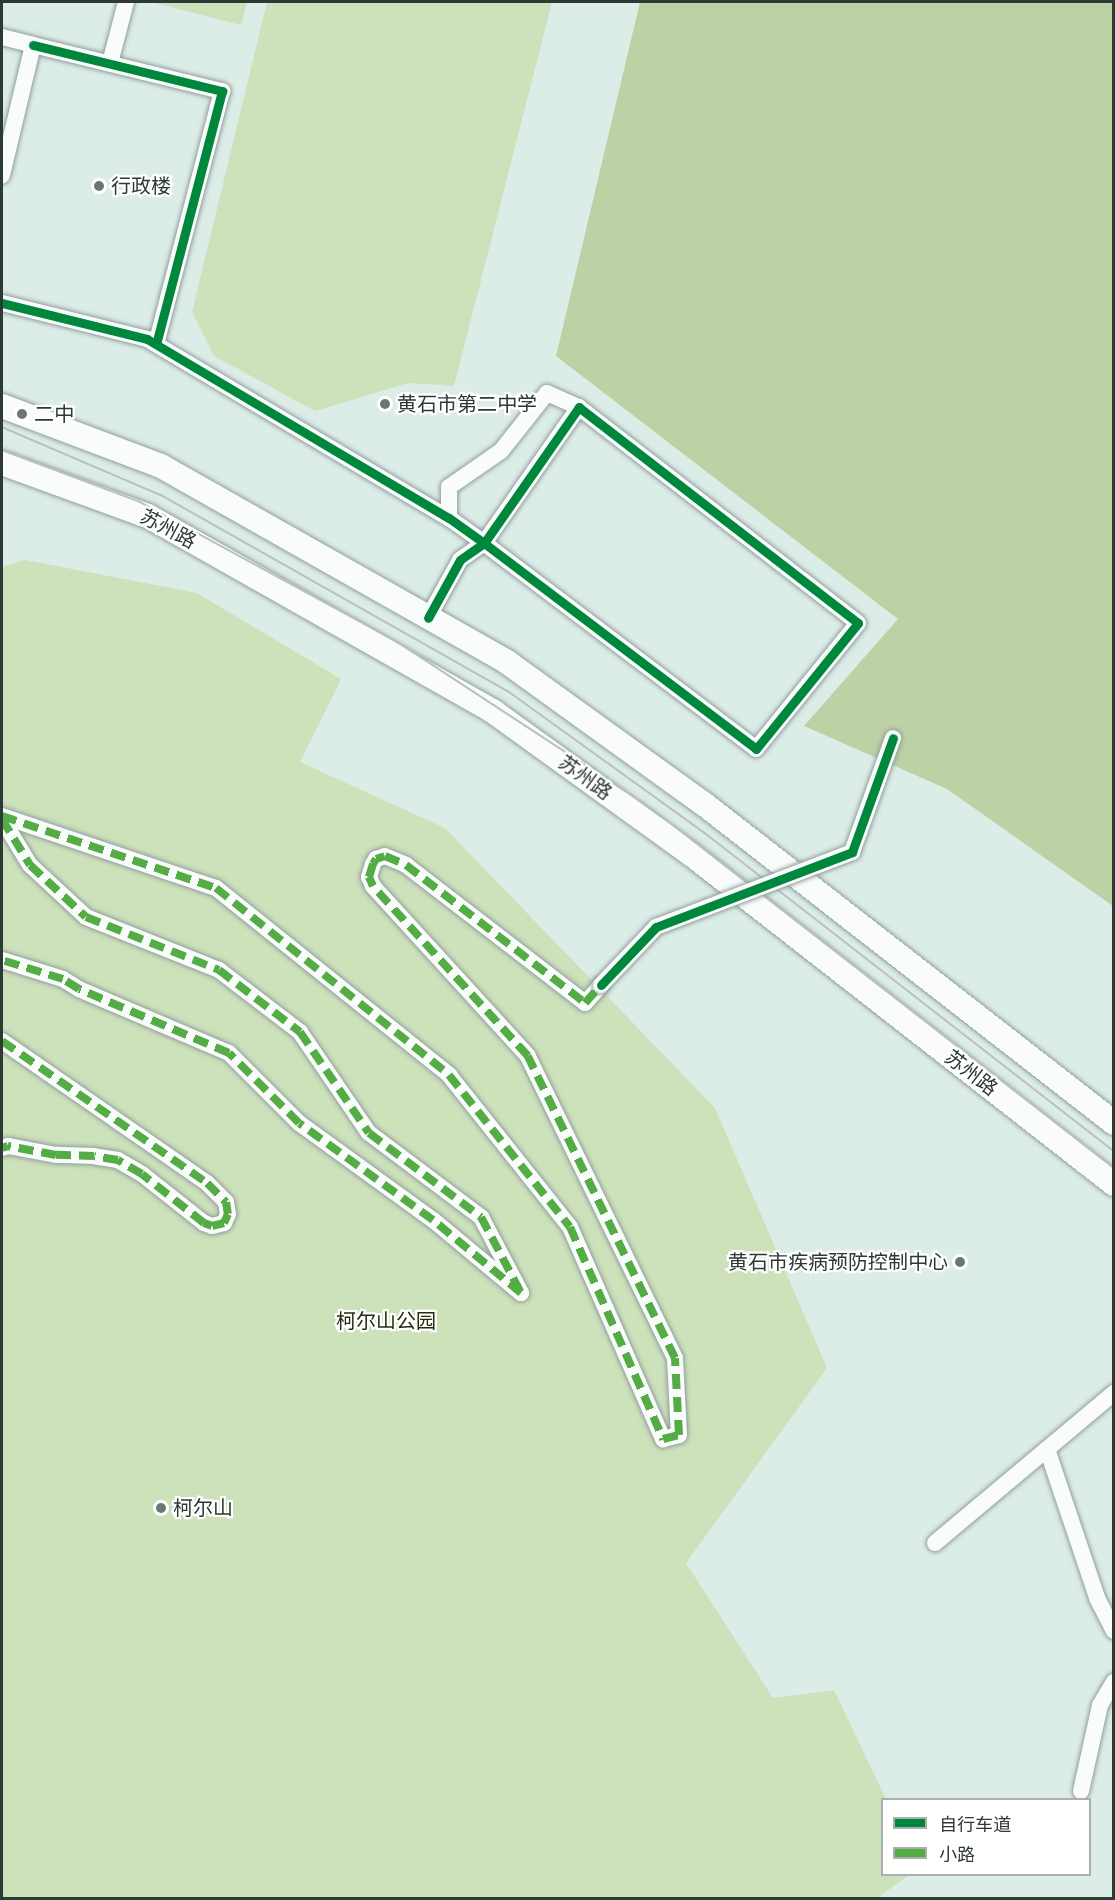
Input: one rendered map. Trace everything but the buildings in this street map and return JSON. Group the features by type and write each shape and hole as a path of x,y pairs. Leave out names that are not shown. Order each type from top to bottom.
{"main road":[{"path":"2,406 161,466 507,662 704,804 1113,1123"},
{"name":"苏州路","path":"2,463 148,516 494,712 691,854 1113,1184"}],"street":[{"path":"110,63 126,2"},
{"path":"2,38 222,91 156,344"},
{"path":"2,175 33,45"},
{"path":"2,303 147,339 156,344 449,518 756,749 858,623 579,407 547,393 501,451 450,487 449,518"},
{"path":"428,618 460,560 484,543 579,407"},
{"path":"2,818 216,888 449,1075 570,1227 663,1439 679,1435 675,1359 528,1056 373,886 369,877 373,864 376,859 385,856 406,864 585,1003 656,927 852,852 893,738"},
{"path":"2,818 30,865 87,917 219,970 300,1032 369,1133 481,1217 521,1293 433,1220 299,1123 229,1053 79,989 63,979 2,960"},
{"path":"2,1041 207,1183 226,1203 228,1214 224,1223 213,1226 204,1223 142,1174 118,1160 93,1156 56,1155 8,1146 2,1148"},
{"path":"935,1543 1113,1393"},
{"path":"1047,1449 1097,1598 1113,1631"},
{"path":"1081,1791 1100,1705 1113,1682"}],"green space":[{"path":"151,2 247,2 241,25"},
{"path":"267,2 552,2 454,386 408,383 315,411 214,356 192,312"},
{"path":"640,2 1113,2 1113,906 947,789 804,726 898,619 556,356"},
{"name":"柯尔山公园","path":"25,560 197,593 341,679 300,762 445,828 715,1108 827,1368 686,1563 773,1698 834,1690 886,1798 881,1798 881,1876 908,1876 877,1898 2,1898 2,567"}],"tram line":[{"path":"2,427 161,495 508,691 705,833 1114,1151"},
{"path":"2,450 140,502 396,641 650,807 1114,1168"}],"marked path":[{"path":"2,816 216,888 449,1075 570,1227 663,1439 679,1435 675,1358 528,1056 373,886 369,877 373,864 376,859 385,856 406,865 585,1003 603,983"},
{"path":"2,819 30,865 86,917 219,970 300,1032 369,1133 481,1217 521,1293 433,1220 299,1123 229,1053 79,989 63,979 2,960"},
{"path":"2,1041 207,1183 226,1202 228,1214 224,1223 212,1226 204,1223 142,1174 118,1160 94,1156 56,1155 8,1146 2,1148"}],"cycle path":[{"path":"33,45 222,91 156,344"},
{"path":"2,303 147,339 449,518 484,543 756,749 858,623 579,407 484,543 460,560 428,618"},
{"path":"601,985 656,927 852,852 893,738"}],"place":[{"name":"行政楼","path":"99,186"},
{"name":"黄石市第二中学","path":"385,404"},
{"name":"二中","path":"22,414"},
{"name":"黄石市疾病预防控制中心","path":"960,1262"},
{"name":"柯尔山","path":"161,1508"}]}
